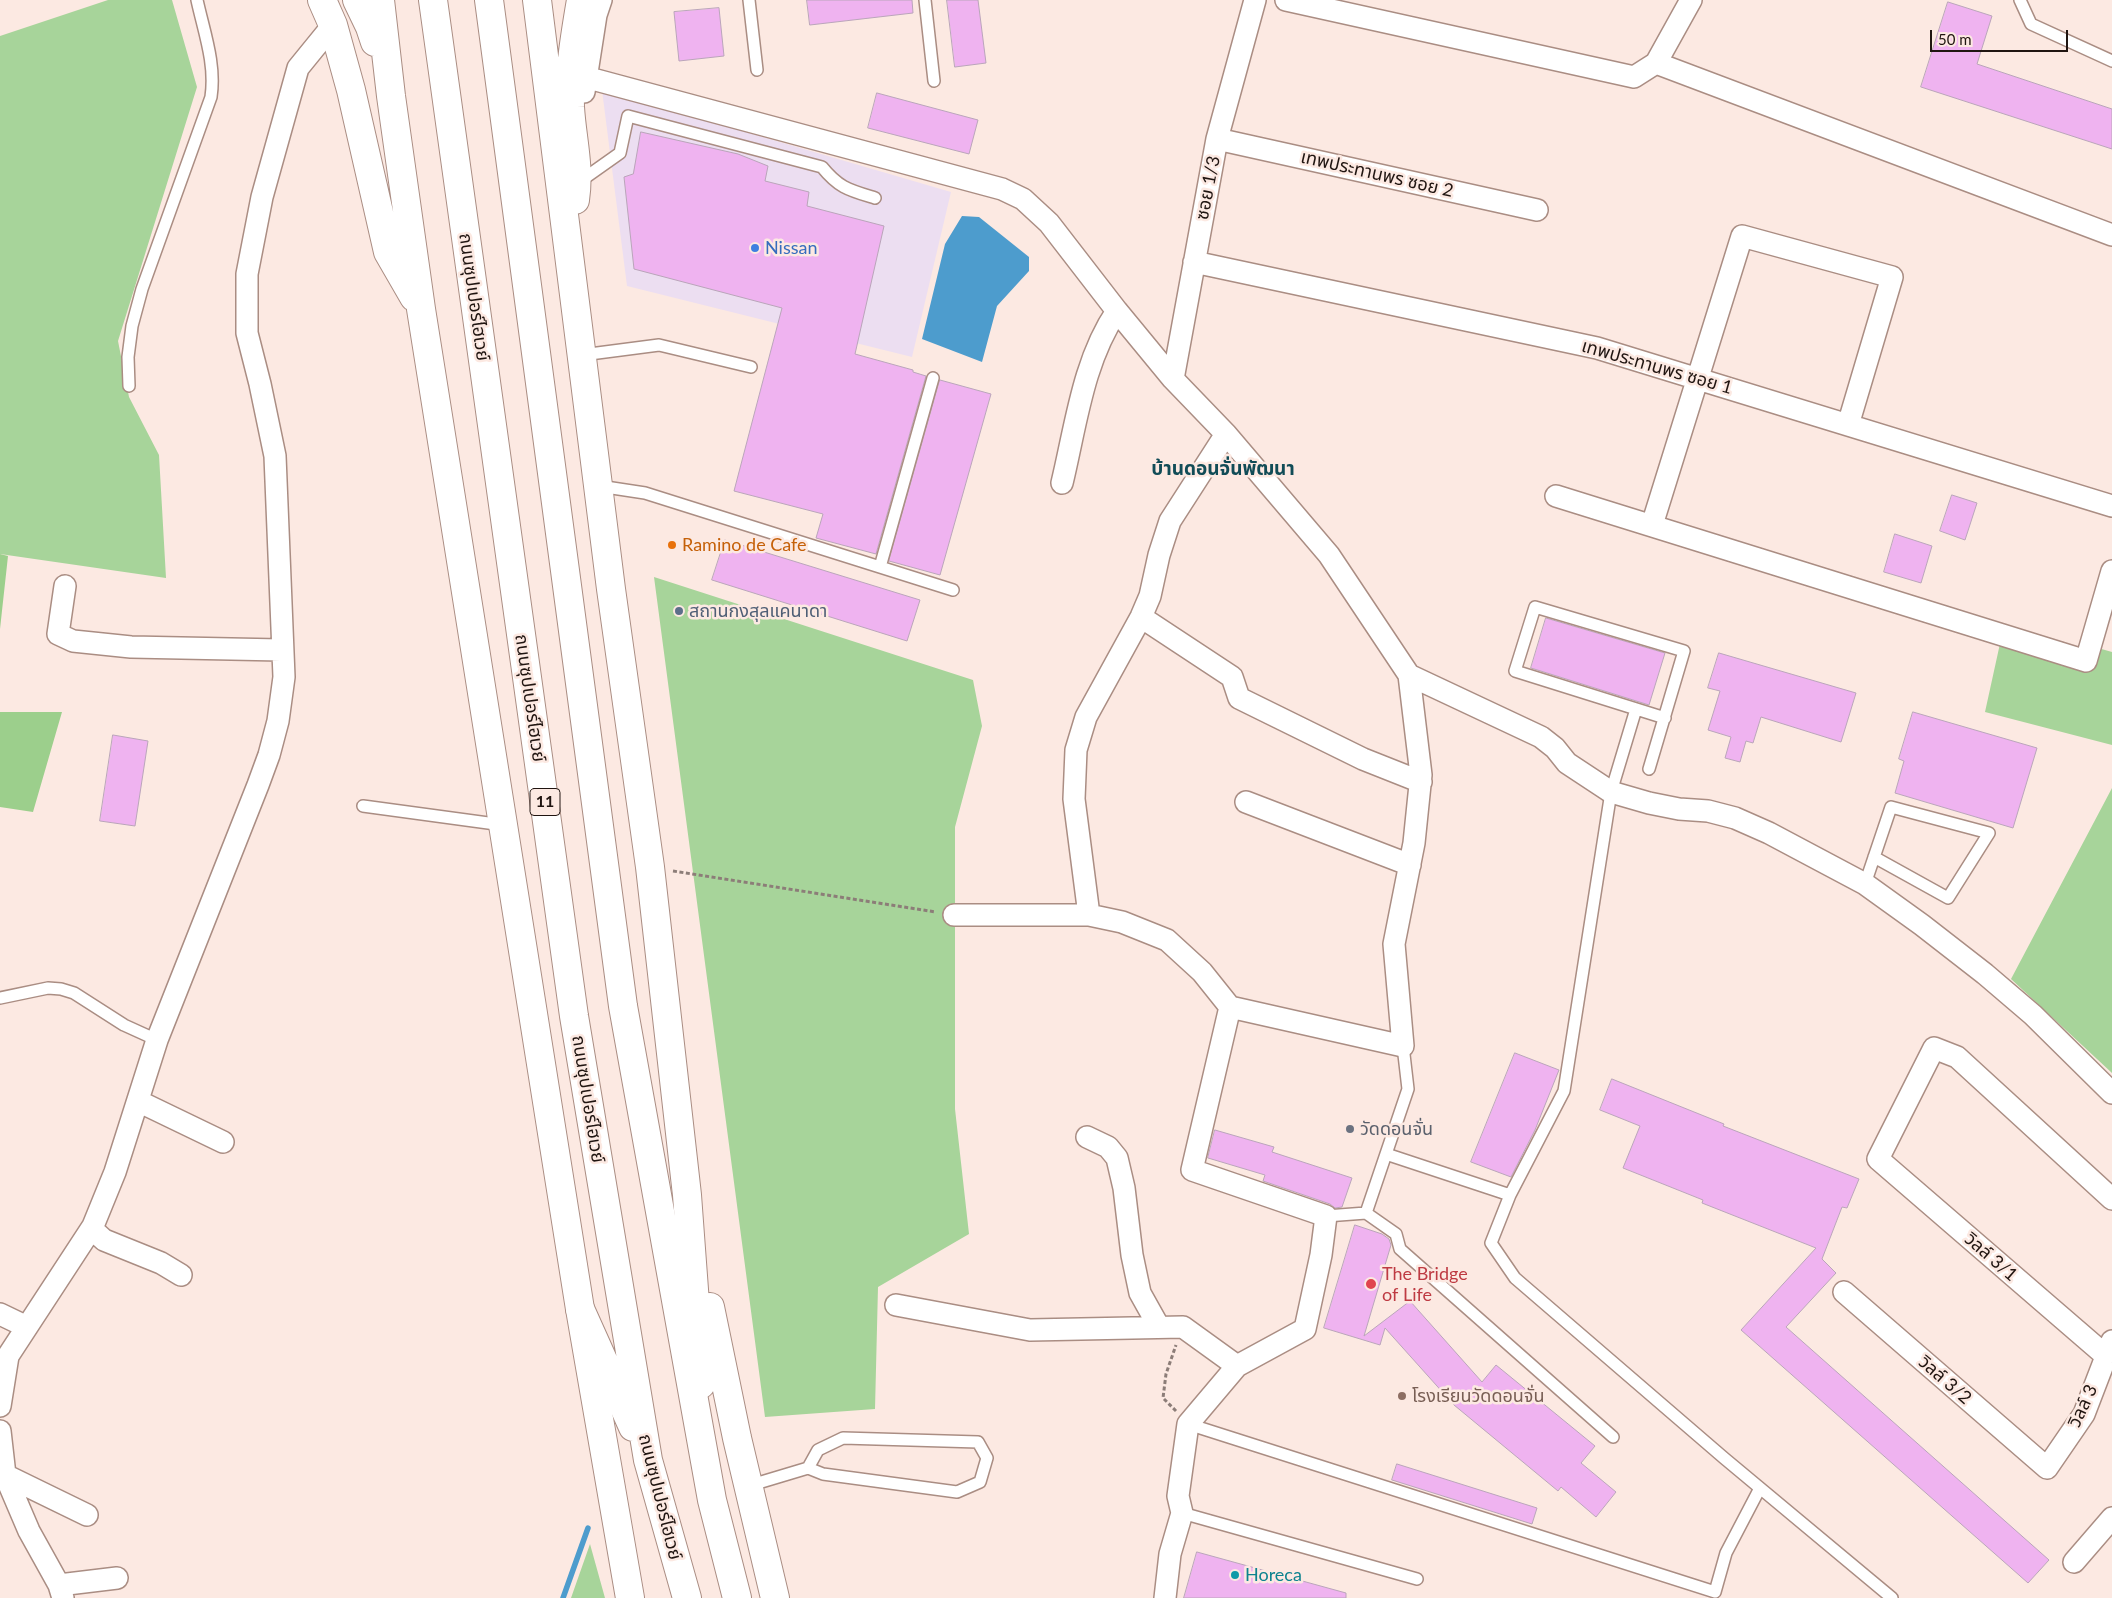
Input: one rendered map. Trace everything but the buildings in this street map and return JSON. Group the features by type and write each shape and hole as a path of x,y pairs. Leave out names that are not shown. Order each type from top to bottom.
{"main road":[{"path":"322,0 333,25 351,90 388,252 421,309"},
{"path":"357,0 370,27 391,96"},
{"path":"380,0 391,96 421,309 580,1309 630,1598"},
{"name":"ถนนซุปเปอร์ไฮเวย์","path":"433,0 574,1016 648,1460 687,1598"},
{"path":"489,0 623,1006 712,1500 737,1598"},
{"path":"537,0 598,486 650,867 687,1195 708,1472"},
{"path":"568,248 577,171 570,108 571,70 581,0"},
{"path":"687,1195 748,1486 775,1598"},
{"path":"580,1309 648,1460"}],"street":[{"path":"577,171 586,77 596,14 602,0"},
{"name":"ซอย 1/3","path":"1173,379 1217,139 1255,0"},
{"path":"1286,0 1634,77 1656,64 1691,0"},
{"path":"0,1406 8,1356 92,1229 115,1172 157,1040 269,755 278,721 282,686 275,456 247,333 247,274 262,197 298,68 333,25"},
{"path":"1656,64 2112,235"},
{"path":"586,77 1002,189 1023,199 1038,211 1173,379 1226,434 1329,555 1409,676 1421,782 1410,865 1394,944 1403,1046 1230,1007 1202,972 1167,940 1122,922 1088,915 954,915"},
{"name":"เทพประทานพร ซอย 2","path":"1217,139 1537,210"},
{"path":"1652,525 1742,236 1892,277 1848,424"},
{"name":"เทพประทานพร ซอย 1","path":"1194,262 1597,348 1698,377 2112,506"},
{"path":"1062,483 1088,373 1104,329 1117,311"},
{"path":"1088,915 1074,799 1076,750 1086,717 1141,617 1150,596 1159,555 1170,521 1226,434"},
{"path":"1556,496 2086,661 2112,571"},
{"path":"65,586 58,634 73,641 131,647 281,650"},
{"path":"1141,617 1232,677 1240,698 1363,760 1421,782"},
{"path":"1409,676 1541,737 1555,748 1567,763 1611,792 1649,803 1679,809 1708,811 1735,818 1770,833 1865,884 1985,974 2032,1015 2112,1093"},
{"path":"1246,802 1410,865"},
{"path":"1165,1598 1170,1554 1182,1513 1178,1496 1188,1424 1237,1366 1305,1330 1322,1255 1326,1216 1192,1170 1230,1007"},
{"name":"วิลล์ 3/1","path":"2108,1348 1878,1158 1934,1048 1957,1057 2112,1199"},
{"path":"138,1101 223,1142"},
{"path":"1087,1137 1108,1147 1117,1158 1124,1188 1132,1255 1140,1293 1159,1327"},
{"path":"92,1229 104,1240 161,1263 181,1275"},
{"name":"วิลล์ 3/2","path":"1844,1292 2047,1468"},
{"path":"896,1305 1030,1330 1183,1327 1237,1366"},
{"path":"0,1314 27,1327"},
{"name":"วิลล์ 3","path":"2047,1468 2084,1414 2108,1348"},
{"path":"0,1431 5,1475 29,1531 61,1592 117,1578"},
{"path":"5,1475 87,1515"},
{"path":"2074,1562 2112,1518"}],"lane":[{"path":"129,386 128,357 132,326 142,289 210,97 213,81 212,64 197,0"},
{"path":"749,0 757,70"},
{"path":"925,0 934,81"},
{"path":"2020,0 2031,24 2112,61"},
{"path":"577,171 620,153 628,116 822,167 834,182 850,190 875,198"},
{"path":"582,356 659,345 751,367"},
{"path":"880,567 933,378"},
{"path":"598,486 645,493 954,590"},
{"path":"1650,770 1684,652 1535,607 1515,671 1664,718"},
{"path":"1636,709 1611,792 1564,1091 1510,1195 1491,1243 1515,1278 1760,1488 1892,1598"},
{"path":"363,806 503,825"},
{"path":"1865,884 1874,857 1891,807 1989,833 1948,898 1874,857"},
{"path":"0,998 48,988 61,989 74,993 124,1025 157,1040"},
{"path":"1366,1213 1408,1090 1403,1046"},
{"path":"1386,1154 1510,1195"},
{"path":"1326,1216 1366,1213 1396,1234 1400,1249 1613,1436"},
{"path":"1188,1424 1715,1592 1726,1553 1760,1488"},
{"path":"748,1486 808,1468 823,1474 957,1492 980,1482 987,1458 978,1442 843,1438 818,1450 808,1468"},
{"path":"1182,1513 1417,1579"}],"path":[{"path":"650,867 954,915"},
{"path":"1183,1327 1166,1374 1163,1398 1188,1424"}],"shaded area":[{"path":"602,90 951,192 912,357 627,286"}],"green space":[{"path":"108,0 172,0 197,87 118,341 129,397 159,455 166,578 0,554 0,36"},
{"path":"0,554 8,556 0,629"},
{"path":"654,577 973,680 982,726 955,827 955,1109 969,1234 878,1287 875,1409 765,1417"},
{"path":"2001,639 2096,667 2098,648 2112,652 2112,745 1985,712"},
{"path":"0,712 62,712 33,812 0,807"},
{"path":"2112,788 2112,1073 2011,979"},
{"path":"590,1544 605,1598 571,1598"}],"water":[{"path":"962,216 979,217 1029,257 1029,271 997,306 982,362 922,339 945,244"}],"waterway":[{"path":"563,1598 588,1528"}],"place":[{"name":"Nissan","path":"755,248"},
{"name":"Ramino de Cafe","path":"672,545"},
{"name":"สถานกงสุลแคนาดา","path":"679,611"},
{"name":"วัดดอนจั่น","path":"1350,1129"},
{"name":"The Bridge of Life","path":"1371,1284"},
{"name":"โรงเรียนวัดดอนจั่น","path":"1402,1396"},
{"name":"Horeca","path":"1235,1575"}],"district":[{"name":"บ้านดอนจั่นพัฒนา","path":"1223,469"}]}
